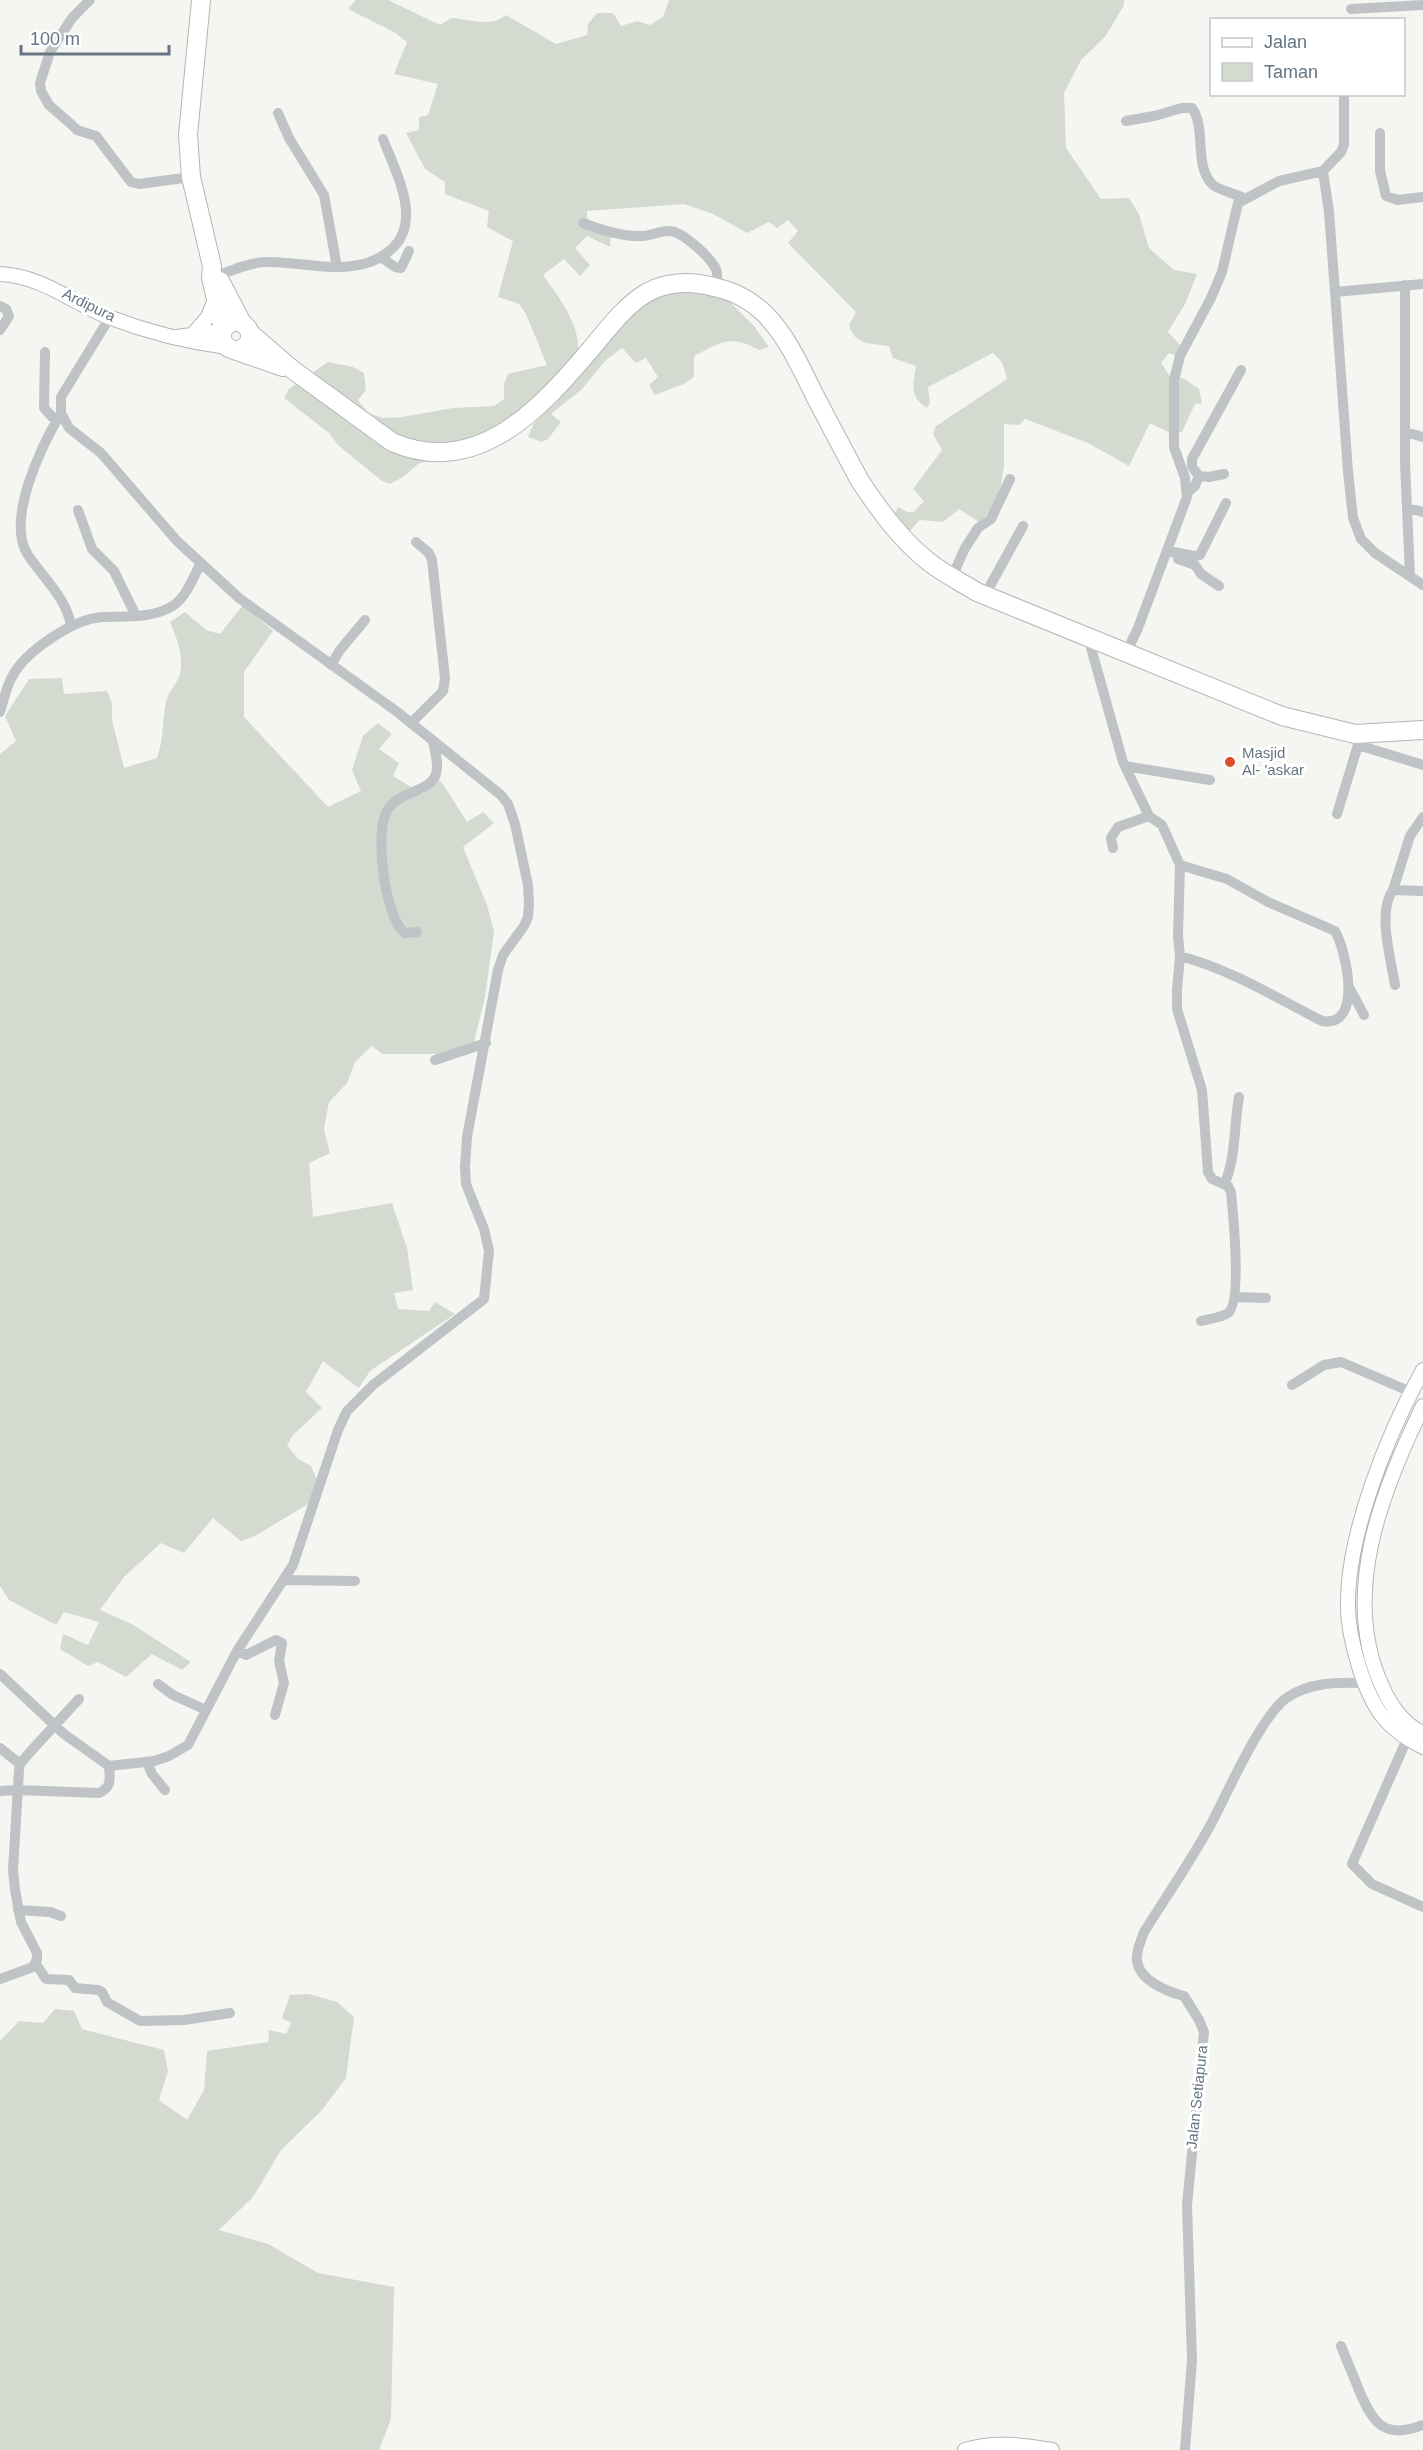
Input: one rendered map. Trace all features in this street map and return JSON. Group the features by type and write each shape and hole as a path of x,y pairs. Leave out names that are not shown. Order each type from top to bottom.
{"highway":[{"path":"201,0 188,135 190,177 214,273 216,297 227,339"},
{"path":"214,273 246,328 247,345 227,339"},
{"path":"227,339 234,321 246,328 294,370 377,432 407,448 425,452 446,452 470,447 510,429 540,406 621,314 648,292 662,286 683,282 717,287 745,299 764,314 780,332 795,356 860,481 905,541 929,563 986,595 1282,716 1356,739 1423,730"},
{"path":"227,339 294,370"}],"street":[{"path":"90,0 72,18 50,52 40,83 41,91 49,105 77,130 96,136 131,182 139,184 190,177"},
{"path":"1351,9 1423,5"},
{"path":"1188,492 1174,447 1174,380 1180,356 1222,272 1231,238 1235,210 1244,198 1279,181 1323,171 1341,152 1344,145 1344,96"},
{"path":"1126,121 1182,108 1192,108 1197,117 1200,149 1211,183 1215,187 1244,198"},
{"path":"278,113 289,138 324,195 337,267"},
{"path":"1380,133 1380,171 1386,196 1398,200 1423,197"},
{"path":"214,273 260,262 337,267 365,264 381,257 403,237 407,212 402,190 383,139"},
{"path":"1323,171 1329,212 1353,518 1361,539 1375,553 1423,585"},
{"path":"583,222 600,230 631,236 670,231 681,235 699,250 717,271 717,287"},
{"path":"381,257 395,267 401,268 405,264 409,250"},
{"name":"Ardipura","path":"0,274 29,278 110,318 190,342 227,339"},
{"path":"1335,292 1423,284"},
{"path":"1405,285 1405,432 1410,576"},
{"path":"194,333 208,317 216,297"},
{"path":"0,306 6,309 9,316 0,330"},
{"path":"71,625 65,605 57,591 28,556 22,543 20,528 22,512 34,469 59,417 61,397 110,318"},
{"name":"Ardipura","path":"177,337 194,333 227,339"},
{"path":"0,1674 81,1749 109,1766 147,1762 169,1756 188,1744 237,1651 293,1565 338,1430 347,1411 372,1385 484,1299 489,1251 484,1229 466,1184 467,1137 503,955 528,917 528,885 515,824 508,804 488,783 411,723 238,598 177,541 101,453 69,428 59,417 44,408 45,352"},
{"path":"1198,476 1192,467 1192,459 1241,370"},
{"path":"1405,432 1423,437"},
{"path":"1198,476 1209,477 1224,474"},
{"path":"1126,653 1167,553 1188,492 1195,486 1198,476"},
{"path":"952,577 965,548 978,528 991,519 1010,479"},
{"path":"1167,553 1200,555 1226,503"},
{"path":"1407,508 1423,512"},
{"path":"78,510 92,549 114,572 136,616"},
{"path":"986,595 1023,526"},
{"path":"411,723 443,691 445,678 431,557 416,542"},
{"path":"1167,553 1195,565 1202,574 1219,586"},
{"path":"0,712 12,677 22,663 71,625 90,618 154,614 174,606 181,599 201,563"},
{"path":"331,665 340,650 365,620"},
{"path":"1088,637 1117,745 1125,766 1149,816 1162,825 1180,865 1178,936 1180,956 1177,1009 1202,1090 1208,1172 1212,1179 1225,1183 1231,1192 1236,1286 1233,1307 1227,1314 1201,1321"},
{"path":"1337,814 1356,739 1423,765"},
{"path":"417,932 405,933 399,929 394,919 386,885 381,841 382,821 387,810 399,797 421,789 430,783 436,774 437,762 433,742"},
{"path":"1125,766 1210,780"},
{"path":"1113,848 1111,838 1118,828 1149,816"},
{"path":"1395,985 1386,925 1386,906 1410,836 1423,817"},
{"path":"1180,865 1227,879 1268,902 1335,931 1343,952 1349,987 1348,999 1342,1013 1334,1021 1326,1022 1223,970 1180,956"},
{"path":"1393,890 1423,891"},
{"path":"1349,987 1364,1015"},
{"path":"435,1060 486,1043"},
{"path":"1225,1183 1233,1159 1234,1125 1239,1096"},
{"path":"1235,1297 1266,1298"},
{"path":"1292,1385 1324,1365 1341,1362 1411,1392"},
{"path":"1423,1370 1411,1392 1376,1474 1364,1511 1350,1574 1348,1623 1365,1683 1377,1709 1388,1724 1407,1739 1423,1747"},
{"path":"1423,1406 1404,1445 1373,1536 1366,1568 1364,1600 1373,1668 1394,1709 1423,1733"},
{"path":"284,1580 355,1581"},
{"path":"237,1651 246,1655 269,1642 276,1640 282,1643 279,1661 284,1683 275,1715"},
{"path":"158,1684 173,1695 206,1710"},
{"name":"Jalan Setiapura","path":"1185,2450 1192,2360 1187,2205 1204,2032 1184,1996 1168,1992 1145,1974 1137,1963 1137,1950 1144,1932 1209,1829 1268,1718 1285,1699 1325,1684 1381,1684"},
{"path":"79,1699 20,1764 13,1870 18,1910 37,1953 36,1964 44,1978 69,1980 75,1988 98,1990 102,1992 107,2002 140,2021 184,2020 230,2013"},
{"path":"1407,1739 1352,1864 1372,1884 1423,1907"},
{"path":"0,1748 20,1764"},
{"path":"147,1762 152,1774 165,1790"},
{"path":"0,1791 99,1793 108,1789 111,1783 109,1766"},
{"path":"18,1910 50,1912 61,1916"},
{"path":"0,1979 29,1970 36,1964"},
{"path":"1341,2346 1367,2409 1374,2420 1392,2431 1404,2431 1423,2425"},
{"path":"964,2450 1012,2445 1052,2450"}],"green space":[{"path":"356,0 388,0 440,25 451,18 487,22 506,15 556,44 587,35 588,24 597,13 613,13 621,26 637,21 650,25 663,17 669,0 1124,0 1124,5 1105,37 1081,60 1064,93 1066,148 1101,199 1129,198 1139,214 1149,248 1174,270 1197,274 1186,302 1168,332 1181,346 1177,356 1169,353 1161,363 1171,378 1183,378 1199,389 1202,403 1195,404 1182,432 1172,434 1150,423 1129,466 1088,443 1025,419 1019,425 1004,424 1004,466 995,507 979,522 959,509 943,522 920,520 905,536 892,520 898,507 907,512 914,512 924,501 913,489 942,450 933,434 936,426 1007,379 1002,362 993,353 928,387 930,403 927,408 915,395 913,384 916,366 893,358 889,346 870,344 855,337 849,325 856,312 788,243 798,231 788,220 777,228 769,222 747,233 713,214 684,204 587,211 588,227 611,235 610,247 587,236 575,248 590,265 580,276 564,259 543,275 571,319 578,347 589,354 622,315 677,287 724,296 754,326 769,347 759,350 733,341 711,347 694,356 694,377 684,384 655,395 649,385 658,377 646,358 636,363 622,348 605,361 582,389 551,414 561,422 548,439 542,442 528,437 533,425 547,408 519,414 440,457 418,464 403,477 390,484 382,481 338,445 329,433 284,398 289,389 328,362 353,367 364,373 366,390 358,400 368,413 383,418 402,417 453,408 494,406 504,399 504,384 508,374 547,365 526,314 519,304 498,297 513,241 487,227 489,211 445,194 445,182 425,169 406,133 419,130 419,117 428,115 438,84 394,74 407,42 394,32 348,9"},
{"path":"243,605 273,631 244,672 244,717 328,807 361,791 352,770 363,736 378,723 392,734 379,749 399,763 393,776 423,794 437,778 467,822 483,812 494,823 463,847 487,905 494,932 485,997 474,1042 441,1054 382,1054 372,1046 355,1062 347,1083 329,1102 324,1129 330,1153 309,1163 313,1217 392,1203 407,1248 413,1290 394,1293 398,1309 429,1311 435,1302 455,1314 370,1371 359,1388 323,1361 306,1392 322,1408 293,1435 287,1445 297,1458 311,1466 320,1487 308,1504 255,1536 241,1541 213,1518 184,1553 161,1543 124,1577 100,1610 132,1624 191,1662 182,1670 152,1654 126,1677 98,1662 88,1666 60,1649 63,1634 88,1645 99,1622 64,1612 56,1625 9,1600 0,1586 0,754 16,741 5,716 29,679 62,678 64,694 107,691 112,703 112,720 124,768 157,758 166,702 181,670 179,649 170,622 185,612 206,630 220,634"},
{"path":"308,1994 337,2002 354,2017 346,2078 322,2110 281,2150 253,2197 219,2230 268,2244 318,2273 394,2287 391,2419 379,2450 0,2450 0,2041 19,2021 43,2023 55,2009 74,2011 82,2029 164,2050 168,2071 159,2100 187,2120 204,2090 207,2051 268,2042 269,2030 286,2034 291,2023 282,2018 290,1995"}],"place":[{"name":"Masjid Al- 'askar","path":"1230,762"}]}
